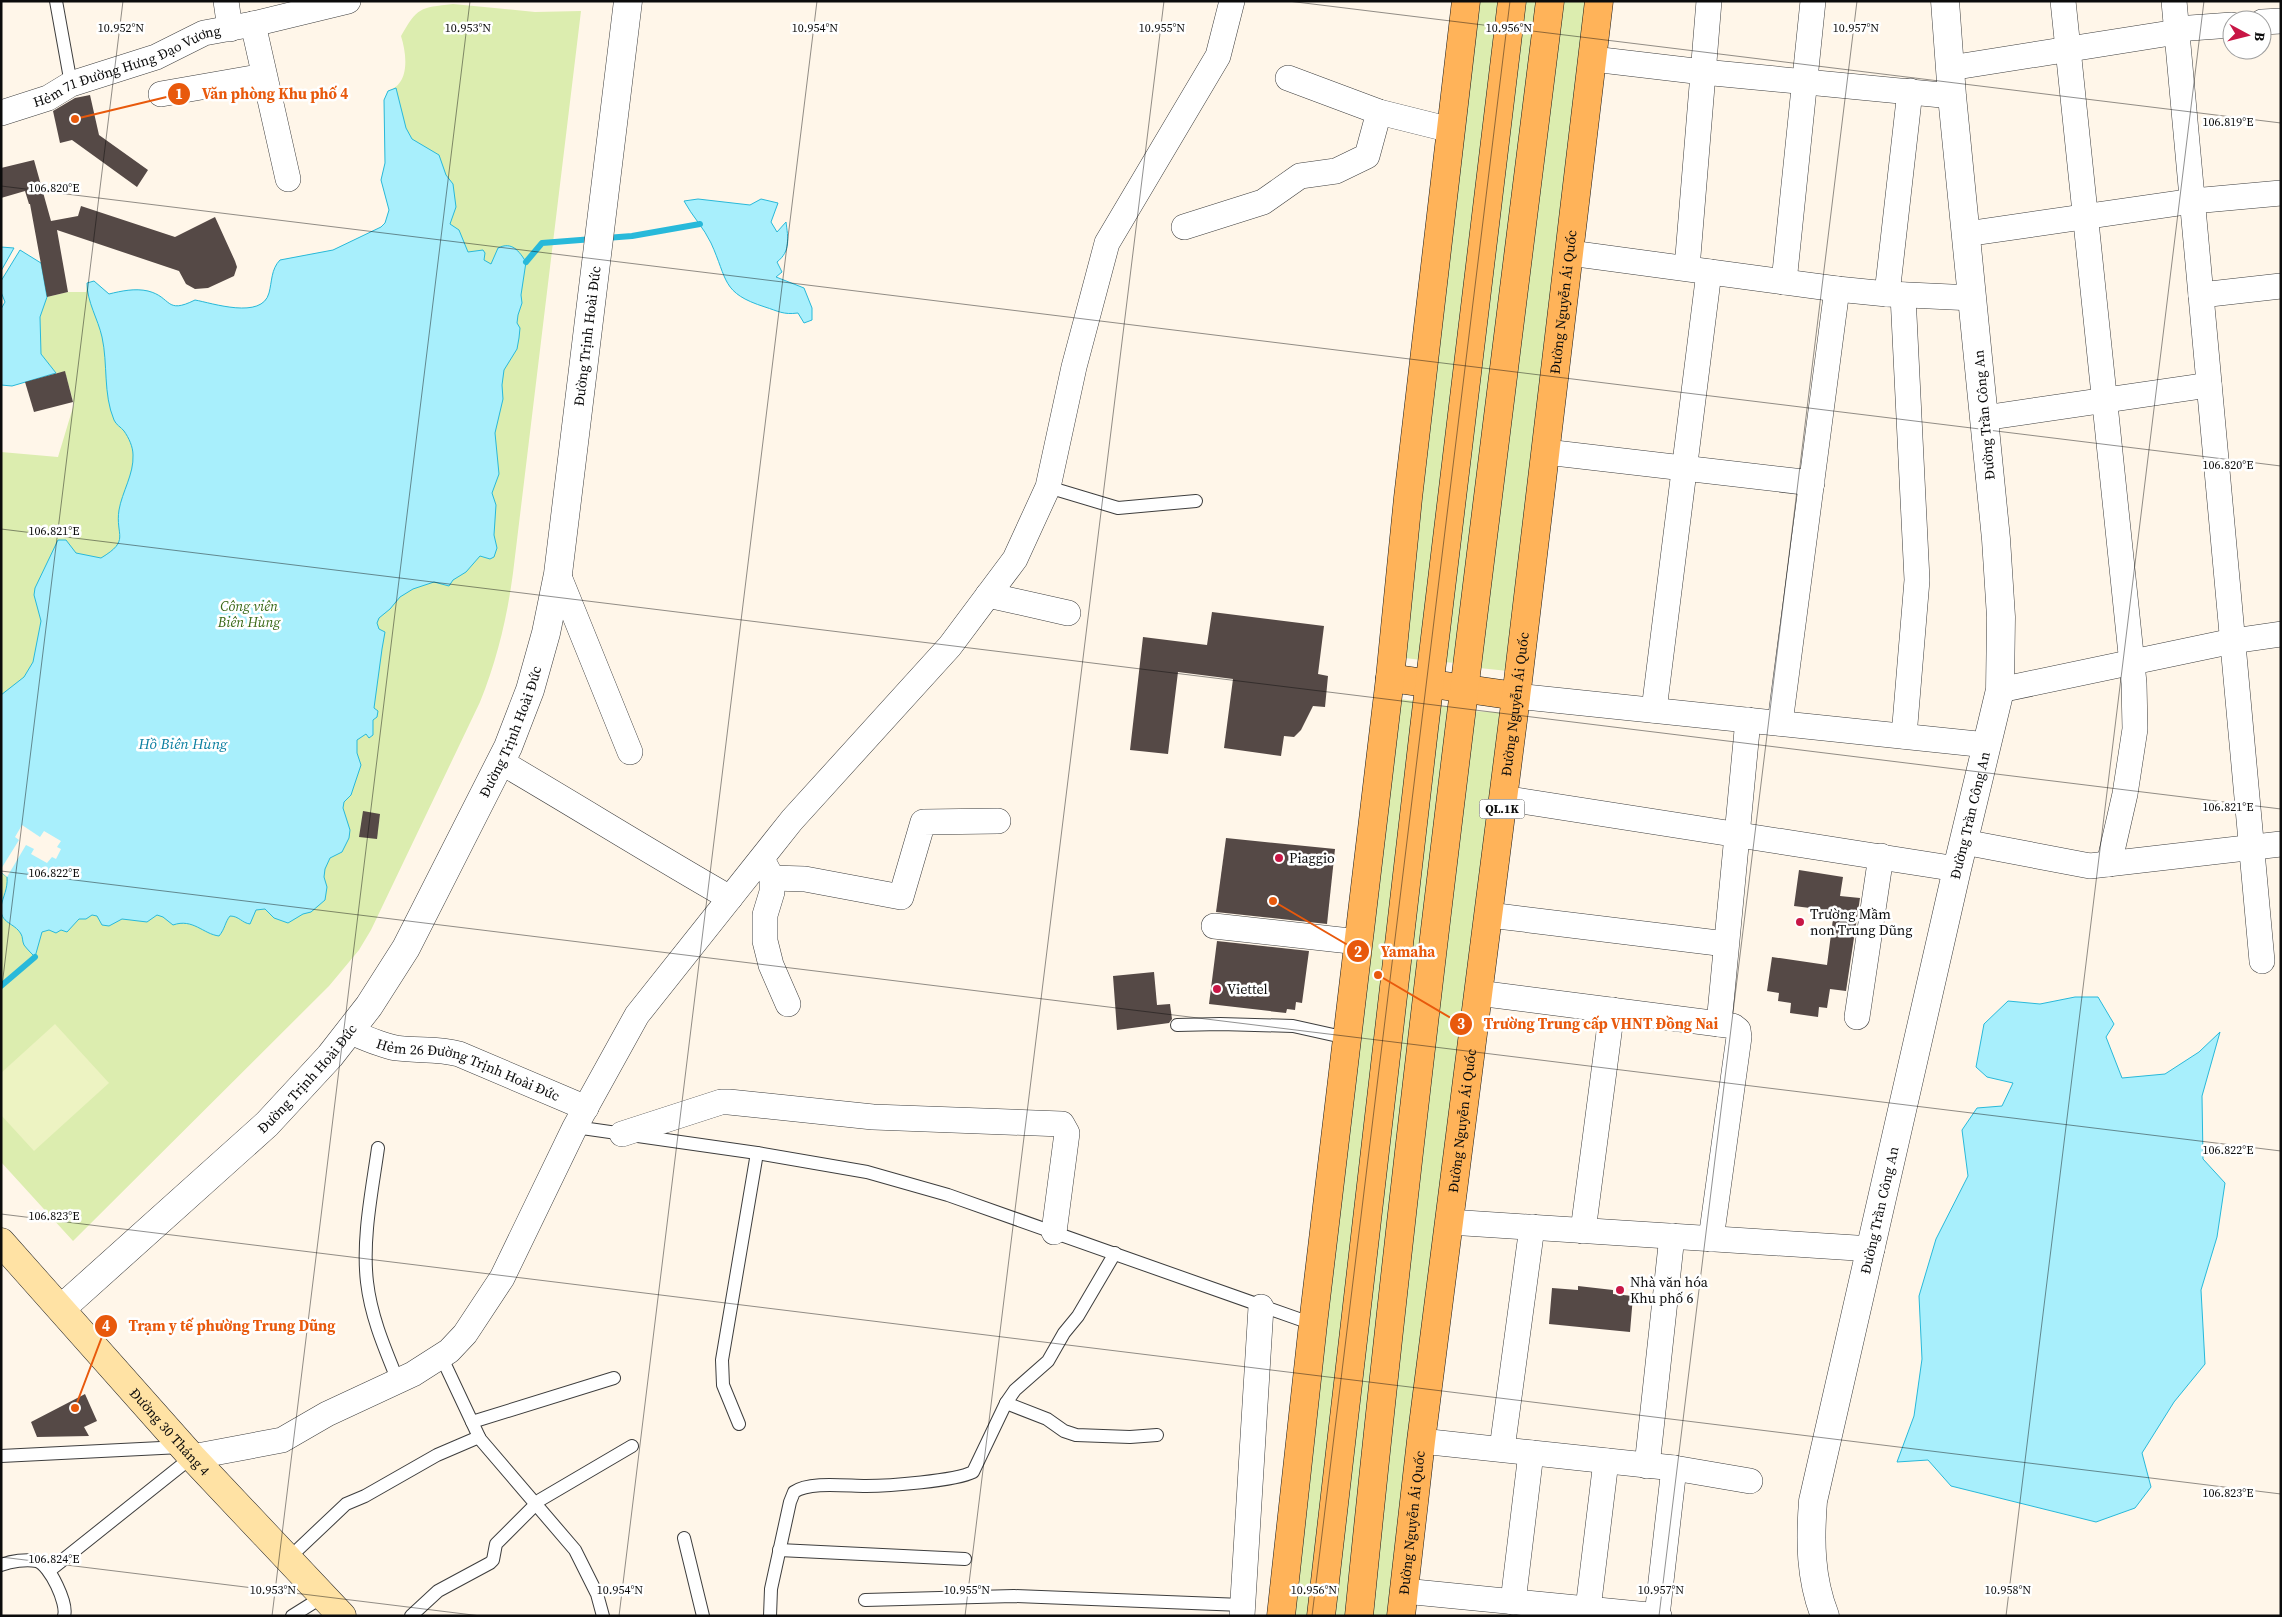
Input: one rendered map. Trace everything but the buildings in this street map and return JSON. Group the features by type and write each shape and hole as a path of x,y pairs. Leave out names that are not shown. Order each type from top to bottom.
{"main road":[{"path":"1281,1616 1313,1324 1390,678 1408,498 1466,1"},
{"path":"1321,1616 1512,1"},
{"path":"1360,1616 1381,1396 1465,688 1550,1"},
{"name":"Đường Nguyễn Ái Quốc","path":"1403,1604 1421,1441 1504,798 1599,1"},
{"path":"1390,678 1516,696"},
{"name":"Đường 30 Tháng 4","path":"1,1242 62,1308 188,1452 342,1616"}],"street":[{"path":"226,1 242,27 264,76 288,179"},
{"name":"Hẻm 71 Đường Hưng Đạo Vương","path":"1,113 48,98 71,84 156,57 204,33 242,27 348,1"},
{"name":"Đường Trịnh Hoài Đức","path":"62,1308 266,1124 351,1032 406,948 501,762 530,690 546,633 558,574 628,1"},
{"path":"188,1452 282,1440 327,1414 398,1382 441,1356 465,1334 502,1278 580,1118 637,1015 730,898 767,868 792,820 950,646 1015,559 1048,487 1074,367 1107,243 1218,56 1232,1"},
{"path":"1654,710 1684,469 1698,270 1703,72 1709,1"},
{"path":"1784,282 1814,1"},
{"name":"Đường Trần Công An","path":"1825,1616 1818,1599 1812,1566 1813,1501 1872,1250 1957,869 2000,690 2001,617 1996,530 1974,298 1952,96 1945,1"},
{"path":"2063,1 2132,662 2135,729 2125,794 2109,864"},
{"path":"2174,1 2233,641 2250,848 2262,960"},
{"path":"1950,68 2177,31 2222,26"},
{"path":"1593,59 1703,72 1952,96"},
{"path":"161,94 264,76"},
{"path":"1288,78 1379,112 1451,130"},
{"path":"1904,736 1917,580 1895,295 1910,91"},
{"path":"1184,227 1263,202 1300,176 1336,171 1367,156 1379,112"},
{"path":"1966,234 2193,201 2281,193"},
{"path":"1570,253 1837,289 1895,295 1974,298"},
{"path":"2201,295 2281,286"},
{"path":"1780,723 1837,289"},
{"path":"1984,418 2209,385"},
{"path":"1546,452 1812,483"},
{"path":"558,574 630,752"},
{"path":"988,595 1068,613"},
{"path":"2000,690 2233,641 2281,634"},
{"path":"1516,696 1987,745"},
{"path":"1719,1024 1748,720"},
{"path":"501,762 631,841 730,898"},
{"path":"1504,798 1957,869"},
{"path":"767,868 805,879 901,896 923,822 998,821"},
{"path":"1964,842 2090,866 2281,844"},
{"path":"1857,1017 1881,856"},
{"path":"767,868 772,892 765,915 765,941 771,965 788,1004"},
{"path":"1488,915 1726,944"},
{"path":"1214,926 1358,942"},
{"path":"1478,993 1719,1024 1732,1026 1738,1030 1739,1038 1711,1239"},
{"path":"1583,1230 1612,1010"},
{"name":"Hẻm 26 Đường Trịnh Hoài Đức","path":"351,1032 374,1042 397,1048 445,1050 459,1054 580,1118"},
{"path":"622,1134 721,1102 873,1117 1062,1124 1067,1133 1054,1232"},
{"path":"1449,1222 1872,1250"},
{"path":"1502,1450 1532,1227"},
{"path":"1647,1466 1672,1236"},
{"path":"1242,1610 1261,1307"},
{"path":"1421,1441 1674,1468 1750,1481"},
{"path":"1503,1606 1531,1453"},
{"path":"1582,1611 1606,1461"},
{"path":"1403,1604 1503,1606 1658,1616 1674,1468"}],"lane":[{"path":"56,1 71,84"},
{"path":"1048,487 1118,508 1196,501"},
{"path":"1177,1026 1220,1024 1293,1026 1347,1038"},
{"path":"580,1118 622,1134 757,1153 867,1172 948,1195 1313,1324"},
{"path":"378,1148 368,1218 366,1263 373,1313 398,1382"},
{"path":"738,1424 723,1385 722,1360 757,1153"},
{"path":"770,1616 771,1589 779,1550 790,1502 798,1489 807,1486 885,1485 968,1475 973,1472 978,1466 1006,1403 1015,1390 1048,1360 1064,1333 1078,1316 1115,1253"},
{"path":"441,1356 479,1437 579,1556 597,1594 603,1616"},
{"path":"472,1422 614,1378"},
{"path":"1006,1403 1047,1419 1064,1431 1076,1435 1130,1438 1157,1434"},
{"path":"289,1558 346,1504 365,1496 437,1456 479,1437"},
{"path":"411,1616 438,1591 490,1564 493,1560 496,1544 550,1492 632,1446"},
{"path":"1,1456 188,1452"},
{"path":"49,1571 188,1452"},
{"path":"684,1538 703,1616"},
{"path":"779,1550 965,1560"},
{"path":"1,1565 11,1562 36,1561 49,1571 65,1604 64,1616"},
{"path":"292,1616 324,1596"},
{"path":"865,1600 1014,1596 1242,1610"}],"green space":[{"path":"1478,1 1501,1 1421,660 1405,658 1420,506"},
{"path":"1524,1 1538,1 1456,663 1444,662"},
{"path":"1562,1 1588,1 1508,671 1479,668"},
{"name":"Công viên Biên Hùng","path":"453,4 535,12 581,11 513,573 508,606 496,655 480,702 371,930 359,950 329,986 73,1241 1,1162 1,452 58,457 74,404 65,372 56,373 41,354 40,317 47,297 68,292 86,292 87,283 94,281 109,294 143,290 156,294 169,303 178,306 195,300 236,308 257,306 265,301 269,293 273,271 280,260 333,250 381,227 385,223 389,210 381,180 385,163 384,100 388,91 400,82 403,76 405,52 401,36 416,14 426,8"},
{"path":"1400,699 1416,701 1309,1616 1293,1616"},
{"path":"1439,706 1451,707 1347,1616 1333,1616"},
{"path":"1474,711 1502,713 1389,1616 1371,1616 1387,1450"},
{"path":"55,1024 109,1083 34,1151 1,1115 1,1073"}],"water":[{"name":"Hồ Biên Hùng","path":"396,88 406,128 412,139 439,155 446,175 453,184 456,207 450,224 459,230 468,252 483,250 485,253 484,260 491,264 498,248 511,246 518,251 526,262 521,295 522,303 517,323 520,328 519,338 517,349 504,370 503,399 495,433 499,474 492,493 496,505 494,535 497,548 494,557 490,559 480,556 466,572 453,580 449,586 434,582 413,589 400,597 379,618 377,623 379,629 385,632 374,708 378,711 377,717 373,720 373,735 369,738 366,734 357,740 357,753 361,765 351,795 344,802 343,808 350,830 349,838 342,852 330,858 325,869 324,877 327,887 325,900 311,912 303,914 288,923 274,918 265,909 256,910 250,924 230,916 219,936 186,923 173,925 157,915 147,922 122,919 109,926 102,925 97,916 92,915 86,919 79,919 67,932 61,930 56,933 49,930 42,932 35,957 24,945 22,935 5,920 1,913 7,877 1,872 1,695 24,677 33,662 41,621 34,595 35,588 58,540 66,540 76,553 101,558 116,547 119,542 119,510 133,462 133,452 128,437 115,422 108,400 102,337 87,290 87,283 94,281 109,294 133,290 148,291 178,306 195,300 236,308 247,308 257,306 265,301 269,293 273,271 280,260 333,250 381,227 385,223 389,210 381,180 385,163 384,100 388,91"},
{"path":"698,199 750,205 761,199 778,203 771,222 777,232 786,222 788,244 785,253 777,262 782,272 776,277 804,288 812,308 812,320 804,323 798,313 784,313 765,307 751,302 733,290 724,276 708,238 684,201"},
{"path":"1,247 14,248 1,271"},
{"path":"20,250 41,263 47,297 40,317 41,354 56,373 12,386 1,385 1,309 5,302 1,292 1,281"},
{"path":"2075,997 2098,997 2114,1024 2106,1037 2122,1078 2165,1074 2199,1052 2220,1032 2202,1096 2203,1159 2225,1183 2217,1237 2201,1290 2205,1364 2174,1402 2142,1453 2151,1487 2135,1508 2096,1522 1951,1486 1928,1460 1897,1462 1914,1416 1922,1359 1919,1296 1936,1239 1968,1176 1962,1130 1977,1108 2002,1106 2013,1083 1987,1077 1976,1067 1984,1024 2008,1001 2040,1004"}],"pier":[{"path":"22,825 40,837 44,831 61,841 57,847 61,849 56,859 52,857 47,863 31,854 34,849 26,845 7,877 1,872 1,869 19,840 15,837"}],"waterway":[{"path":"606,238 632,236 700,224"},
{"path":"526,262 542,243 593,239"},
{"path":"1,986 35,957"}],"place":[{"name":"Văn phòng Khu phố 4","path":"75,119"},
{"name":"Piaggio","path":"1279,858"},
{"name":"Yamaha","path":"1273,901"},
{"name":"Trường Mầm non Trung Dũng","path":"1800,922"},
{"name":"Trường Trung cấp VHNT Đồng Nai","path":"1378,975"},
{"name":"Viettel","path":"1217,989"},
{"name":"Nhà văn hóa Khu phố 6","path":"1620,1290"},
{"name":"Trạm y tế phường Trung Dũng","path":"75,1408"}]}
